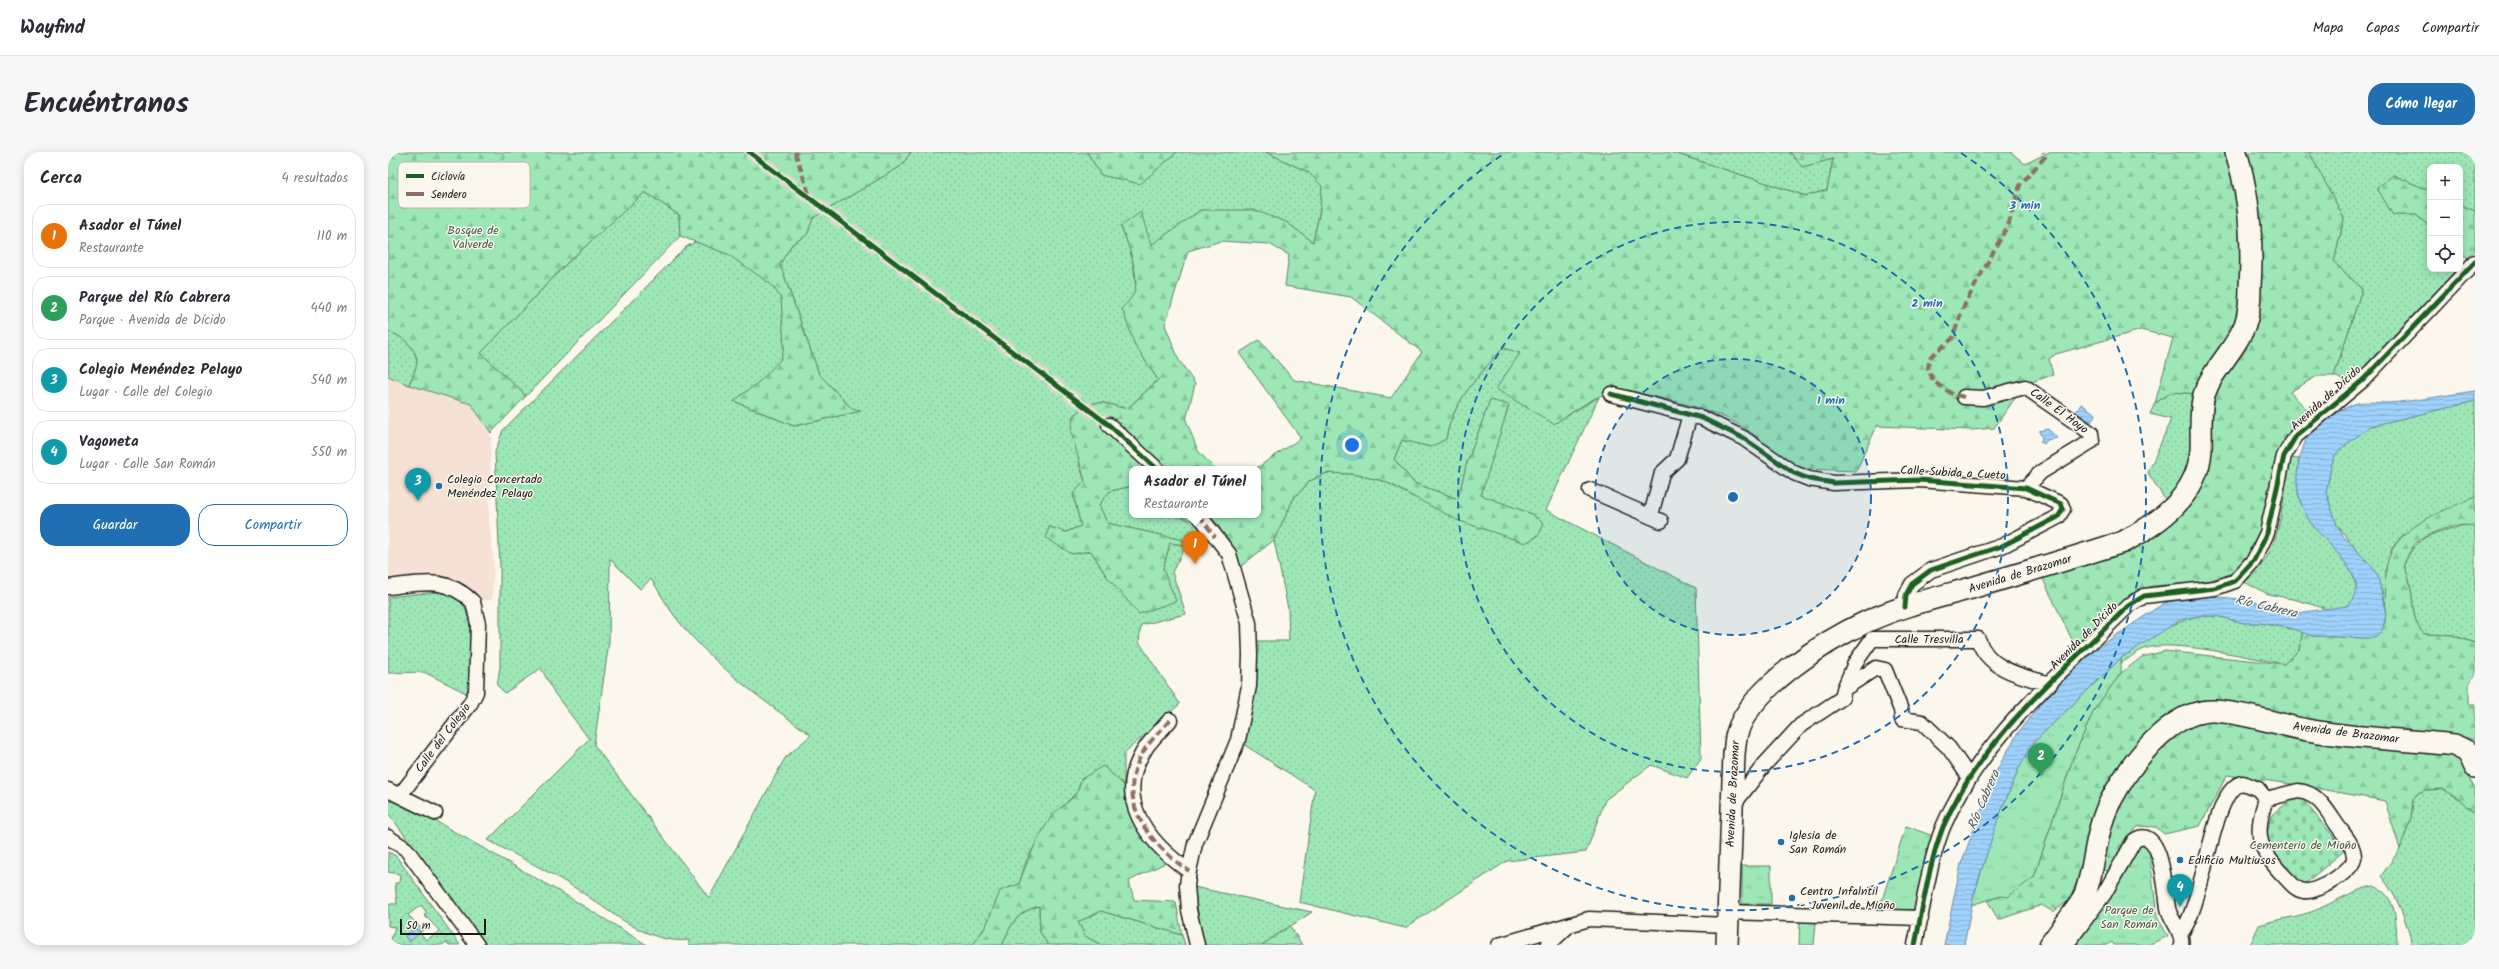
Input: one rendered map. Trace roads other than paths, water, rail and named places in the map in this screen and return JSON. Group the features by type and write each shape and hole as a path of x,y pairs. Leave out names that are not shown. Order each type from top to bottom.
{"highway":[{"name":"Avenida de Brazomar","path":"1727,927 1734,754 1738,732 1751,708 1770,686 1796,665 1838,636 1869,620 1905,607 2123,542 2148,529 2172,510 2187,491 2198,469 2201,450 2203,396 2211,379 2238,340 2246,324 2252,246 2250,215 2236,152"},
{"name":"Avenida de Brazomar","path":"2050,945 2085,894 2089,881 2099,828 2110,802 2133,765 2159,735 2180,720 2198,713 2214,711 2308,730 2454,745 2472,759"}],"street":[{"name":"Avenida de Dícido","path":"1915,945 1935,852 1953,806 1970,778 2013,722 2128,606 2144,596 2215,588 2235,581 2254,560 2267,533 2284,456 2296,436 2363,380 2475,262"},
{"name":"Calle El Hoyo","path":"1964,397 1984,398 2025,387 2091,433 2092,441 2040,472 2026,488"},
{"name":"Calle Subida a Cueto","path":"1611,394 1702,418 1743,438 1794,473 1809,479 1834,483 1920,480 2026,488 2061,504 2062,513 2002,546 1925,573 1912,584 1906,595 1905,607"},
{"path":"1590,490 1656,518 1662,473 1677,460 1690,415"},
{"path":"1109,425 1154,466"},
{"path":"1197,945 1189,910 1187,885 1189,871 1195,844 1238,740 1248,686 1249,624 1229,554 1215,538 1201,518"},
{"name":"Calle del Colegio","path":"388,587 430,582 448,585 473,602 478,624 476,692 470,704 394,792"},
{"name":"Calle Tresvilla","path":"1732,800 1737,800 1765,764 1801,725 1842,698 1844,689 1855,663 1872,639 1978,639 1981,648 2002,669 2050,684"},
{"name":"Calle Tresvilla","path":"1844,689 1876,668 1885,670 1901,710 1902,719 1922,722 1949,748 1970,778"},
{"path":"1170,720 1147,746 1136,768 1133,786 1134,810 1146,832 1168,857 1189,871"},
{"path":"2180,939 2188,926 2195,908 2214,828 2228,792 2233,786 2243,783 2258,789 2266,799"},
{"path":"2298,791 2315,796 2351,845 2354,862 2348,869 2321,887 2304,891 2295,888 2264,853 2260,843 2261,814 2266,799 2298,791"},
{"path":"394,792 435,813"},
{"path":"388,837 406,849 477,945"},
{"path":"2066,945 2104,894 2134,841 2139,837 2152,839 2158,852 2169,914 2180,939"},
{"path":"1499,945 1569,926 1588,919 1727,927 1921,918"},
{"path":"1548,945 1569,926"}],"water":[{"name":"Río Cabrera","path":"2475,391 2475,401 2371,426 2344,446 2336,454 2332,463 2326,492 2337,525 2343,536 2371,565 2378,576 2386,615 2382,631 2376,637 2367,638 2312,636 2290,628 2260,623 2244,623 2217,616 2198,616 2180,620 2121,658 2034,742 2019,768 1998,819 1974,894 1964,945 1944,945 1961,864 1994,775 2019,731 2045,699 2096,649 2164,603 2188,597 2207,596 2240,599 2270,605 2290,614 2347,606 2355,596 2356,586 2353,574 2346,563 2311,523 2299,497 2297,479 2299,460 2307,438 2328,418 2356,403 2399,402"},
{"path":"2081,404 2096,414 2091,422 2076,412"},
{"path":"2048,429 2057,438 2047,440 2044,444 2040,442 2042,438 2039,431"},
{"path":"416,928 420,933 409,942 405,936"}],"tunnel":[{"path":"749,152 1109,425"}],"place":[{"name":"Colegio Concertado Menéndez Pelayo","path":"439,486"},
{"name":"Colegio Menéndez Pelayo","path":"418,501"},
{"name":"Asador el Túnel","path":"1195,564"},
{"name":"Parque del Río Cabrera","path":"2041,776"},
{"name":"Iglesia de San Román","path":"1781,842"},
{"name":"Edificio Multiusos","path":"2180,860"},
{"name":"Centro Infalntil - Juvenil de Mioño","path":"1792,898"},
{"name":"Vagoneta","path":"2180,907"}],"park label":[{"name":"Bosque de Valverde","path":"473,237"},
{"name":"Cementerio de Mioño","path":"2303,845"},
{"name":"Parque de San Román","path":"2129,917"}]}
